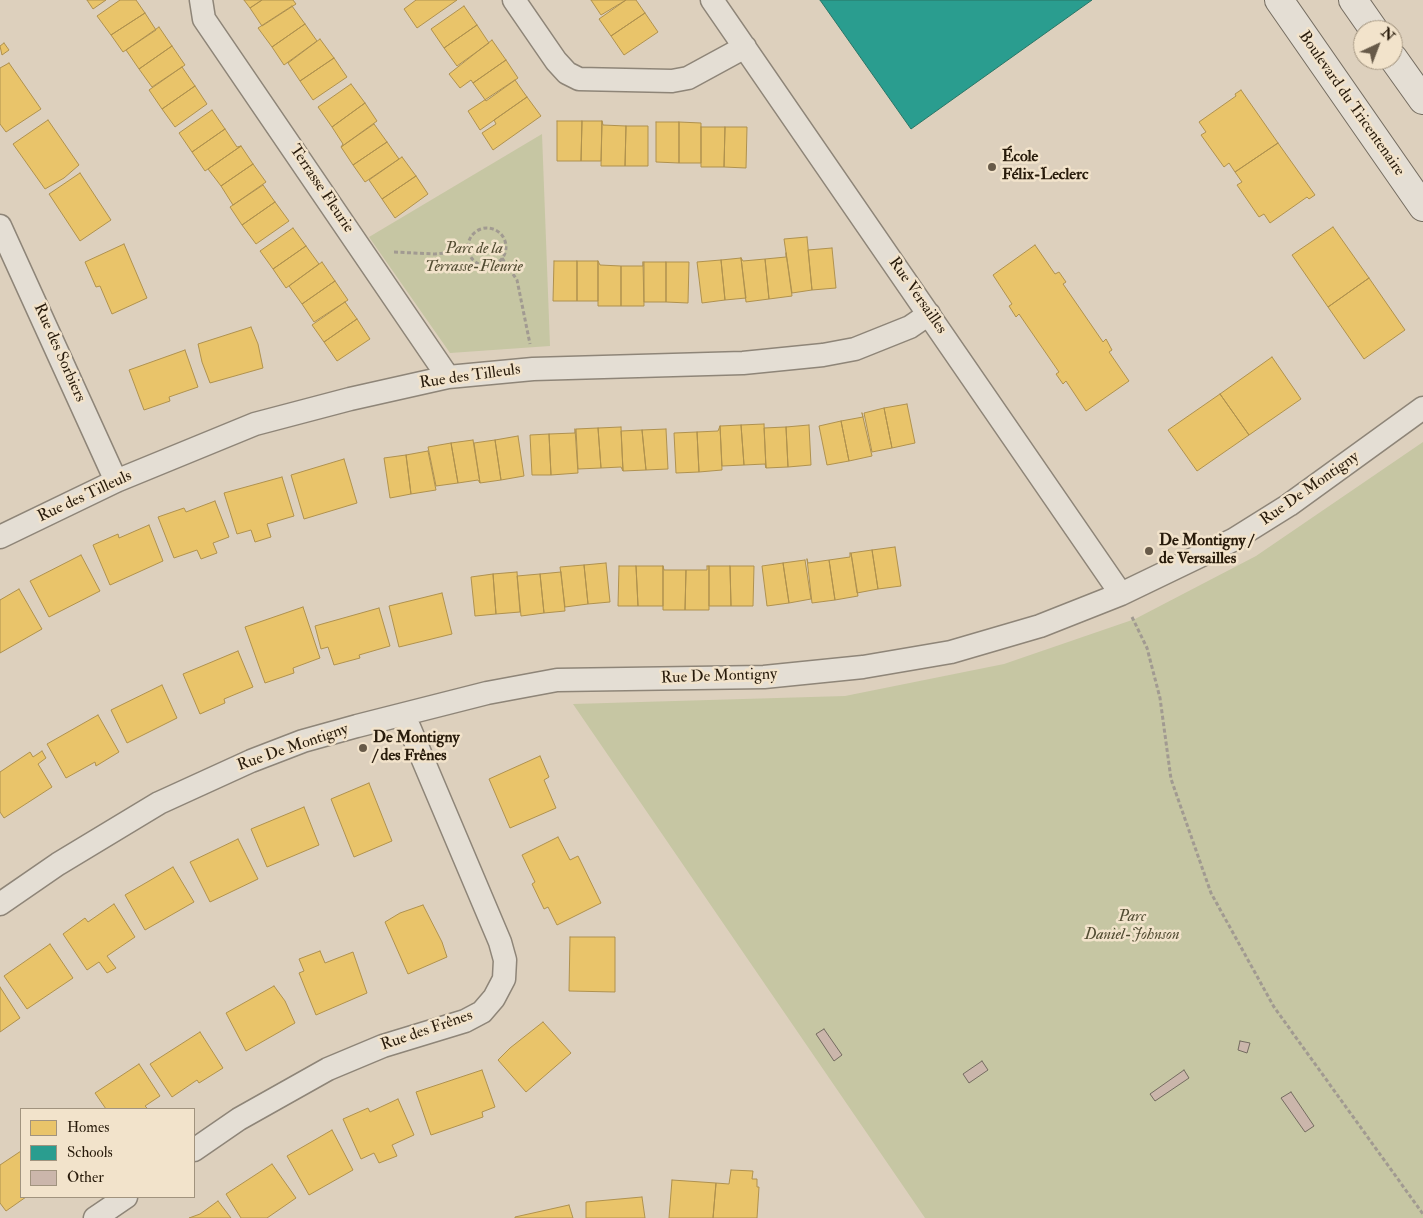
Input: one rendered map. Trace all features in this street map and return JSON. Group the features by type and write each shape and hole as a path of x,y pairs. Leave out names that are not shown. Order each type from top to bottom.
{"street":[{"name":"Terrasse Fleurie","path":"200,0 204,19 448,377"},
{"path":"514,0 556,60 567,73 579,80 672,81 688,78 745,47"},
{"name":"Rue Versailles","path":"712,0 1121,594"},
{"name":"Boulevard du Tricentenaire","path":"1280,0 1423,207"},
{"path":"1353,0 1367,20"},
{"path":"1402,70 1423,100"},
{"name":"Rue des Sorbiers","path":"0,226 116,481"},
{"name":"Rue des Tilleuls","path":"0,537 116,481 255,424 350,399 448,377 533,369 743,363 823,355 855,349 910,327 929,314"},
{"name":"Rue De Montigny","path":"0,904 58,864 159,803 251,761 303,741 487,693 557,680 764,677 863,667 950,652 1040,626 1121,594 1241,535 1289,506 1423,408"},
{"name":"Rue des Frênes","path":"195,1149 239,1119 328,1069 383,1046 465,1021 482,1012 494,998 504,979 505,960 500,942 404,715"},
{"path":"95,1218 125,1198"}],"path":[{"path":"485,228 497,231 505,241 506,247 502,258 498,263 486,266 475,261 469,251 470,238 485,228"},
{"path":"363,251 435,254 469,251"},
{"path":"502,258 517,280 533,369"},
{"path":"1121,594 1147,648 1160,698 1171,779 1211,893 1274,1007 1423,1214"}],"green space":[{"name":"Parc de la Terrasse-Fleurie","path":"542,134 550,346 450,353 369,237"},
{"name":"Parc Daniel-Johnson","path":"1423,442 1423,1218 925,1218 573,704 845,696 1004,664 1135,619 1256,556"}],"building: Homes":[{"path":"87,0 106,0 93,9"},
{"path":"120,0 136,0 145,13 111,35 97,16"},
{"path":"244,0 262,0 250,8"},
{"path":"262,0 293,0 296,4 262,26 250,8"},
{"path":"416,0 457,0 417,28 404,9"},
{"path":"591,0 626,0 601,15"},
{"path":"626,0 636,0 645,13 611,36 599,19"},
{"path":"292,6 305,24 272,47 258,28"},
{"path":"464,6 477,25 444,48 431,29"},
{"path":"145,13 156,30 123,52 111,35"},
{"path":"645,13 658,32 624,55 611,36"},
{"path":"305,24 317,41 284,65 272,47"},
{"path":"477,25 489,43 457,66 444,48"},
{"path":"159,27 172,46 139,69 126,50"},
{"path":"320,39 334,58 300,81 288,63"},
{"path":"492,40 506,60 473,83 471,80 460,88 449,74"},
{"path":"4,43 9,50 2,55 0,46"},
{"path":"172,46 185,65 152,87 139,69"},
{"path":"334,58 347,77 313,100 300,81"},
{"path":"506,60 518,78 486,101 473,83"},
{"path":"9,63 41,109 6,132 0,124 0,68"},
{"path":"182,67 195,86 162,109 149,90"},
{"path":"515,80 527,97 480,130 468,111"},
{"path":"351,84 365,103 332,127 318,107"},
{"path":"195,86 207,104 175,127 162,109"},
{"path":"1241,90 1278,143 1235,172 1229,163 1224,167 1201,135 1206,132 1199,122 1236,96 1235,94"},
{"path":"527,97 541,116 493,150 482,133 496,124 494,120"},
{"path":"365,103 377,121 341,147 343,144 332,127"},
{"path":"212,110 225,129 192,152 179,133"},
{"path":"48,120 79,165 64,178 45,189 13,144"},
{"path":"557,121 582,121 581,161 557,161"},
{"path":"582,121 602,121 601,161 581,161"},
{"path":"602,121 603,125 626,126 625,166 601,166"},
{"path":"656,122 679,122 679,163 656,162"},
{"path":"679,122 701,123 701,163 679,163"},
{"path":"374,124 387,142 353,165 341,147"},
{"path":"626,126 648,126 648,166 625,166"},
{"path":"701,127 725,127 724,167 701,167"},
{"path":"725,127 747,127 746,168 724,167"},
{"path":"225,129 237,147 241,146 205,171 192,152"},
{"path":"387,142 399,159 365,182 353,165"},
{"path":"1278,143 1315,195 1309,199 1307,197 1270,223 1264,214 1259,217 1237,185 1242,182 1235,172"},
{"path":"241,146 253,164 221,186 208,169"},
{"path":"402,157 416,176 382,199 369,180"},
{"path":"253,164 266,182 233,205 221,186"},
{"path":"80,173 111,220 80,241 49,194"},
{"path":"416,176 428,194 395,218 382,199"},
{"path":"263,185 275,202 242,225 230,207"},
{"path":"275,202 289,221 256,244 242,225"},
{"path":"1333,227 1369,278 1328,307 1292,255"},
{"path":"293,228 306,246 273,269 260,251"},
{"path":"807,237 812,290 792,293 784,239"},
{"path":"124,244 147,298 112,314 100,286 96,287 85,262"},
{"path":"1035,245 1055,274 1059,272 1066,282 1063,284 1103,342 1106,339 1112,350 1109,352 1129,381 1086,411 1066,381 1063,384 1056,374 1059,372 1019,314 1016,317 1009,306 1012,304 993,275"},
{"path":"306,246 319,264 286,288 273,269"},
{"path":"832,248 836,288 812,290 808,250"},
{"path":"786,253 792,296 769,299 765,259 786,257"},
{"path":"741,258 743,261 765,259 769,299 746,302"},
{"path":"741,258 746,298 725,300 721,260"},
{"path":"721,260 725,300 702,303 697,262"},
{"path":"554,261 577,261 577,301 553,301"},
{"path":"577,261 598,261 598,301 577,301"},
{"path":"598,261 600,265 621,266 621,306 598,306"},
{"path":"322,262 335,281 302,304 289,286"},
{"path":"643,262 644,306 621,306 621,266 643,266"},
{"path":"644,262 666,262 666,302 644,302"},
{"path":"666,262 689,262 688,303 666,302"},
{"path":"1369,278 1405,330 1364,359 1328,307"},
{"path":"335,281 348,300 314,322 302,304"},
{"path":"345,302 357,319 324,342 312,325"},
{"path":"357,319 370,339 337,361 324,342"},
{"path":"251,327 258,344 263,368 210,383 198,344"},
{"path":"185,350 198,387 169,397 170,401 144,410 129,370"},
{"path":"1272,357 1301,399 1249,435 1220,394"},
{"path":"1220,394 1249,435 1197,471 1168,430"},
{"path":"907,404 915,443 892,448 884,408"},
{"path":"884,408 892,448 872,452 864,413"},
{"path":"863,417 872,456 849,461 841,421"},
{"path":"841,421 849,461 827,465 819,426"},
{"path":"764,424 766,468 765,464 744,465 741,425"},
{"path":"741,425 744,465 722,466 720,426"},
{"path":"809,425 811,465 788,467 786,427"},
{"path":"720,426 722,470 699,472 697,432 718,431"},
{"path":"621,427 623,471 621,467 601,468 598,428"},
{"path":"786,427 788,467 766,468 764,428"},
{"path":"598,428 601,468 578,469 576,429"},
{"path":"575,429 578,473 551,475 549,434 575,433"},
{"path":"666,429 668,469 646,470 642,430"},
{"path":"642,430 646,470 623,471 621,431"},
{"path":"697,432 699,472 676,473 674,433"},
{"path":"549,434 551,475 532,475 530,435"},
{"path":"518,436 524,476 501,480 495,440"},
{"path":"473,440 480,483 478,480 458,483 451,443"},
{"path":"495,440 501,480 480,483 474,443"},
{"path":"451,443 458,483 436,486 428,447"},
{"path":"428,451 436,490 411,494 406,455"},
{"path":"406,455 411,494 390,498 384,458"},
{"path":"344,459 357,503 304,519 291,475"},
{"path":"282,477 294,516 267,524 271,537 255,542 251,530 237,534 224,493"},
{"path":"215,501 229,537 213,543 217,553 201,559 197,550 174,558 158,517 184,508 186,512"},
{"path":"149,525 163,561 110,585 93,545 118,534 119,538"},
{"path":"895,547 901,586 878,589 872,550"},
{"path":"872,550 878,589 857,593 851,553"},
{"path":"850,553 858,596 835,600 829,560 850,557"},
{"path":"81,555 100,591 49,617 30,581"},
{"path":"807,559 808,563 829,560 835,600 812,603"},
{"path":"805,560 811,599 789,603 783,563"},
{"path":"606,563 610,602 588,604 584,565"},
{"path":"783,563 789,603 767,606 762,566"},
{"path":"584,565 588,604 565,607 560,567"},
{"path":"619,566 636,566 638,606 618,606"},
{"path":"636,566 663,566 663,606 638,606"},
{"path":"663,566 664,570 686,570 685,610 663,610"},
{"path":"707,566 709,566 709,610 685,610 686,570 707,570"},
{"path":"709,566 730,566 731,606 709,606"},
{"path":"730,566 754,566 753,606 731,606"},
{"path":"517,572 520,612 496,614 493,574"},
{"path":"561,572 565,611 544,613 540,574"},
{"path":"493,574 496,614 475,616 471,577"},
{"path":"540,574 544,613 521,616 517,576"},
{"path":"19,589 42,629 0,653 0,600"},
{"path":"442,593 452,634 399,647 389,606"},
{"path":"303,607 320,658 293,668 294,673 265,683 245,627"},
{"path":"379,608 390,646 359,655 360,658 334,665 328,647 321,649 315,626"},
{"path":"238,651 253,687 224,699 225,703 200,714 183,674"},
{"path":"162,685 177,718 127,743 111,710"},
{"path":"98,715 119,752 96,766 95,762 66,778 47,744"},
{"path":"42,751 46,758 38,764 52,787 4,818 0,812 0,772 30,752 33,757"},
{"path":"540,756 549,777 544,780 556,808 510,828 489,779"},
{"path":"369,783 392,841 354,857 331,799"},
{"path":"304,807 319,845 267,867 251,829"},
{"path":"558,837 570,860 578,856 601,903 557,925 548,907 544,909 532,884 535,882 522,855"},
{"path":"238,839 258,879 210,902 190,862"},
{"path":"173,867 194,902 145,930 125,895"},
{"path":"114,904 135,937 107,956 116,968 107,973 99,962 87,970 63,934 85,918 88,922"},
{"path":"423,905 442,942 447,957 408,974 385,922 400,913"},
{"path":"570,937 615,937 615,992 569,991"},
{"path":"50,944 73,978 27,1009 4,976"},
{"path":"320,951 325,963 353,952 367,993 316,1015 299,973 304,971 299,959"},
{"path":"274,986 285,1001 295,1023 246,1051 226,1013"},
{"path":"0,987 20,1018 0,1032"},
{"path":"543,1022 571,1053 526,1092 498,1060"},
{"path":"200,1032 223,1068 199,1083 197,1080 172,1097 150,1064"},
{"path":"139,1064 160,1096 145,1106 147,1108 105,1108 95,1093"},
{"path":"482,1070 495,1107 482,1112 483,1117 431,1135 416,1092"},
{"path":"398,1099 414,1135 392,1145 397,1156 379,1163 374,1153 361,1159 343,1119 368,1108 370,1112"},
{"path":"332,1130 353,1170 309,1195 287,1156"},
{"path":"20,1152 20,1198 25,1198 6,1211 0,1203 0,1165"},
{"path":"272,1164 296,1198 267,1218 241,1218 226,1194"},
{"path":"731,1170 753,1171 752,1179 757,1179 757,1187 759,1187 757,1218 713,1218 716,1183 729,1184"},
{"path":"672,1180 716,1183 713,1218 669,1218"},
{"path":"642,1197 645,1218 586,1218 586,1202"},
{"path":"218,1201 231,1218 189,1218 200,1214"},
{"path":"569,1205 573,1218 515,1218 515,1217"}],"building: Schools":[{"path":"820,0 1092,0 911,129"}],"building: Other":[{"path":"824,1029 842,1055 834,1061 816,1034"},
{"path":"1240,1041 1250,1043 1247,1053 1238,1050"},
{"path":"982,1061 988,1070 969,1083 963,1074"},
{"path":"1184,1070 1189,1078 1155,1101 1150,1094"},
{"path":"1291,1092 1314,1126 1305,1132 1281,1098"}],"place":[{"name":"École Félix-Leclerc","path":"992,167"},
{"name":"De Montigny / de Versailles","path":"1149,551"},
{"name":"De Montigny / des Frênes","path":"363,748"}]}
